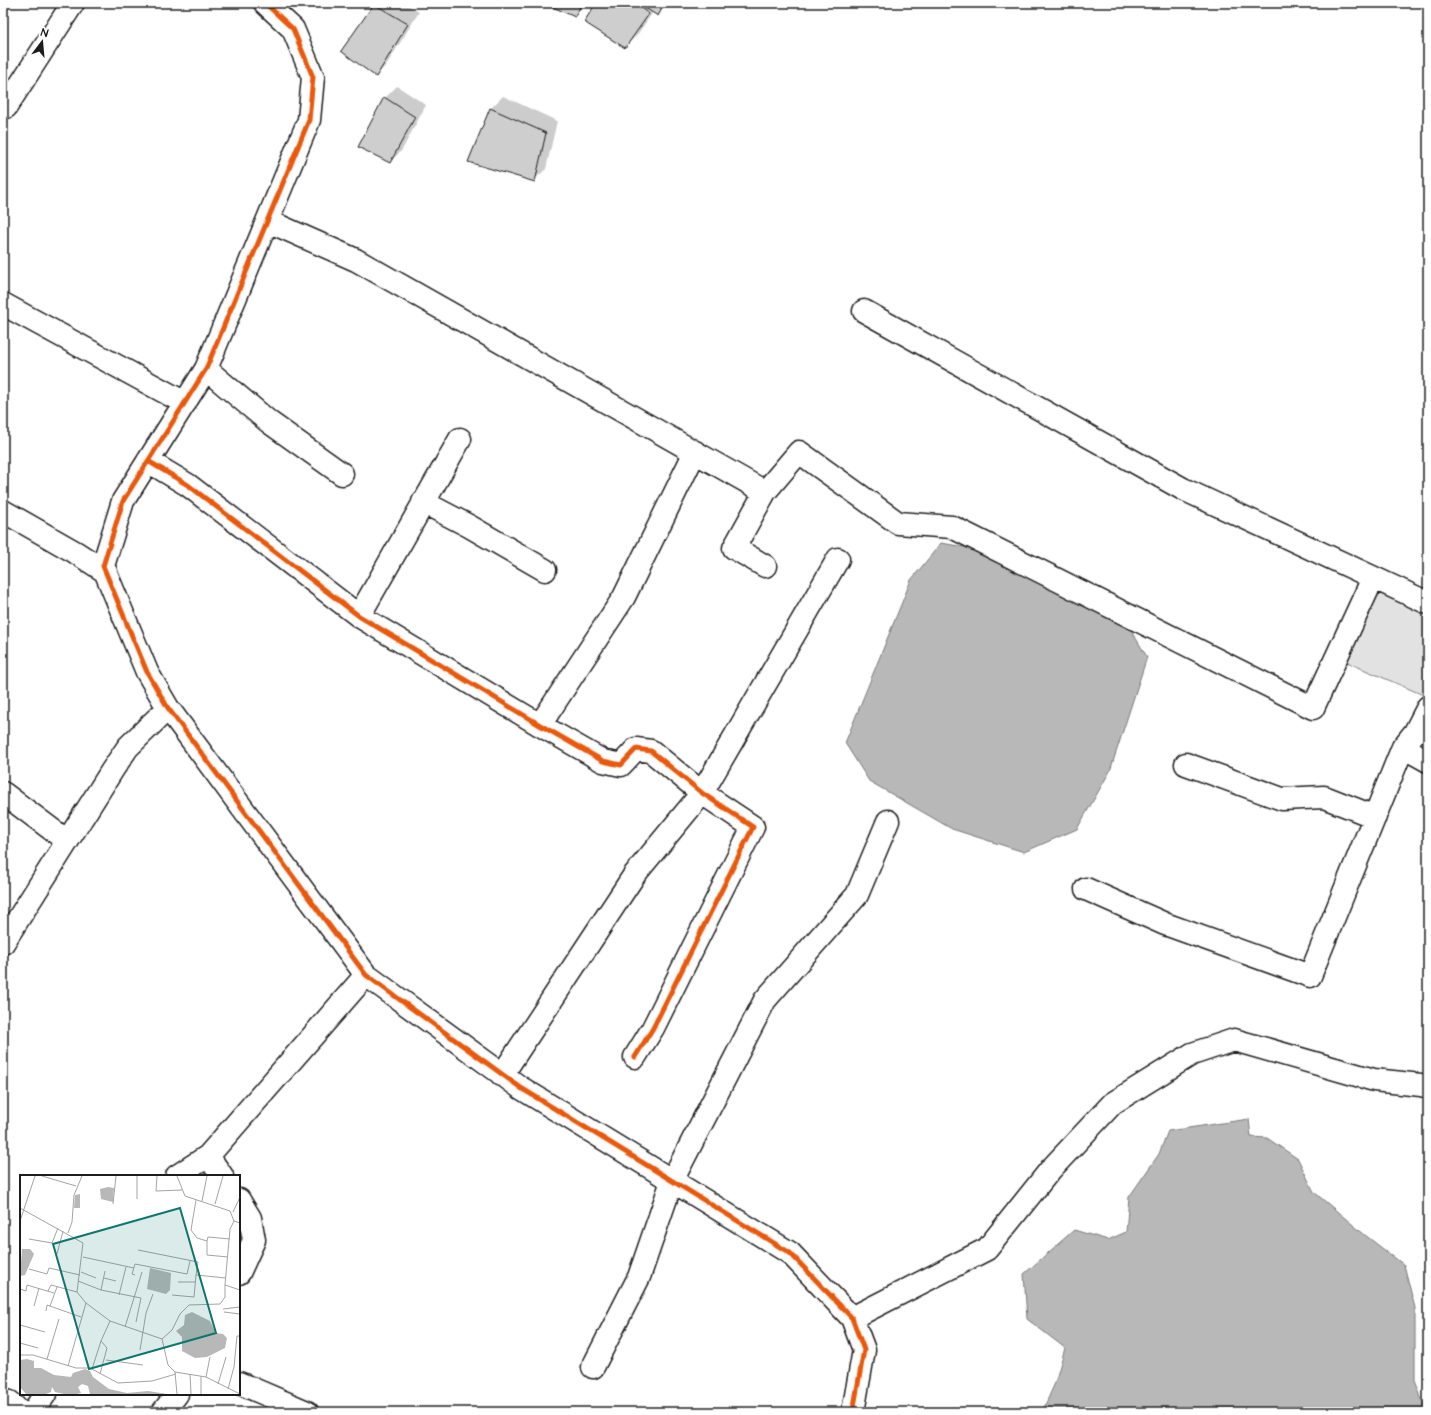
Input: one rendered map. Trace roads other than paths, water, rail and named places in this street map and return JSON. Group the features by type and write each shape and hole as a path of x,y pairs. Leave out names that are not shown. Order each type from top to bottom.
{"street":[{"path":"6,107 73,3"},
{"path":"265,3 293,29 313,77 309,120 206,369 124,501 103,566 147,672 168,708 366,975 521,1088 790,1252 852,1318 864,1350 854,1412"},
{"path":"268,221 356,260 765,492"},
{"path":"3,304 185,403"},
{"path":"864,311 1183,489 1428,604"},
{"path":"206,369 269,422 342,474"},
{"path":"359,616 460,439"},
{"path":"540,725 624,597 695,452"},
{"path":"765,566 734,548 765,492 798,452 898,522 952,528 1313,708 1374,578"},
{"path":"148,461 188,485 359,616 540,725 603,761 621,765 636,749 651,751 702,793 753,827 653,1028 635,1057"},
{"path":"423,502 469,526 545,570"},
{"path":"3,512 75,552 106,572"},
{"path":"502,1075 635,874 702,793 838,559"},
{"path":"1086,889 1165,924 1310,976 1403,747 1415,732 1428,707"},
{"path":"3,943 112,769 128,747 168,708"},
{"path":"1403,747 1428,761"},
{"path":"1186,764 1282,799 1324,797 1375,817"},
{"path":"3,793 67,841"},
{"path":"593,1367 639,1277 672,1181 765,1000 857,895 888,821"},
{"path":"180,1175 208,1156 366,975"},
{"path":"852,1318 987,1249 1051,1169 1113,1103 1192,1054 1234,1040 1374,1080 1428,1087"},
{"path":"208,1156 221,1175"},
{"path":"240,1202 250,1218 254,1240 240,1271"},
{"path":"240,1383 307,1412"},
{"path":"33,1412 44,1395"},
{"path":"163,1412 176,1395"},
{"path":"3,1400 10,1402 20,1412"}]}
